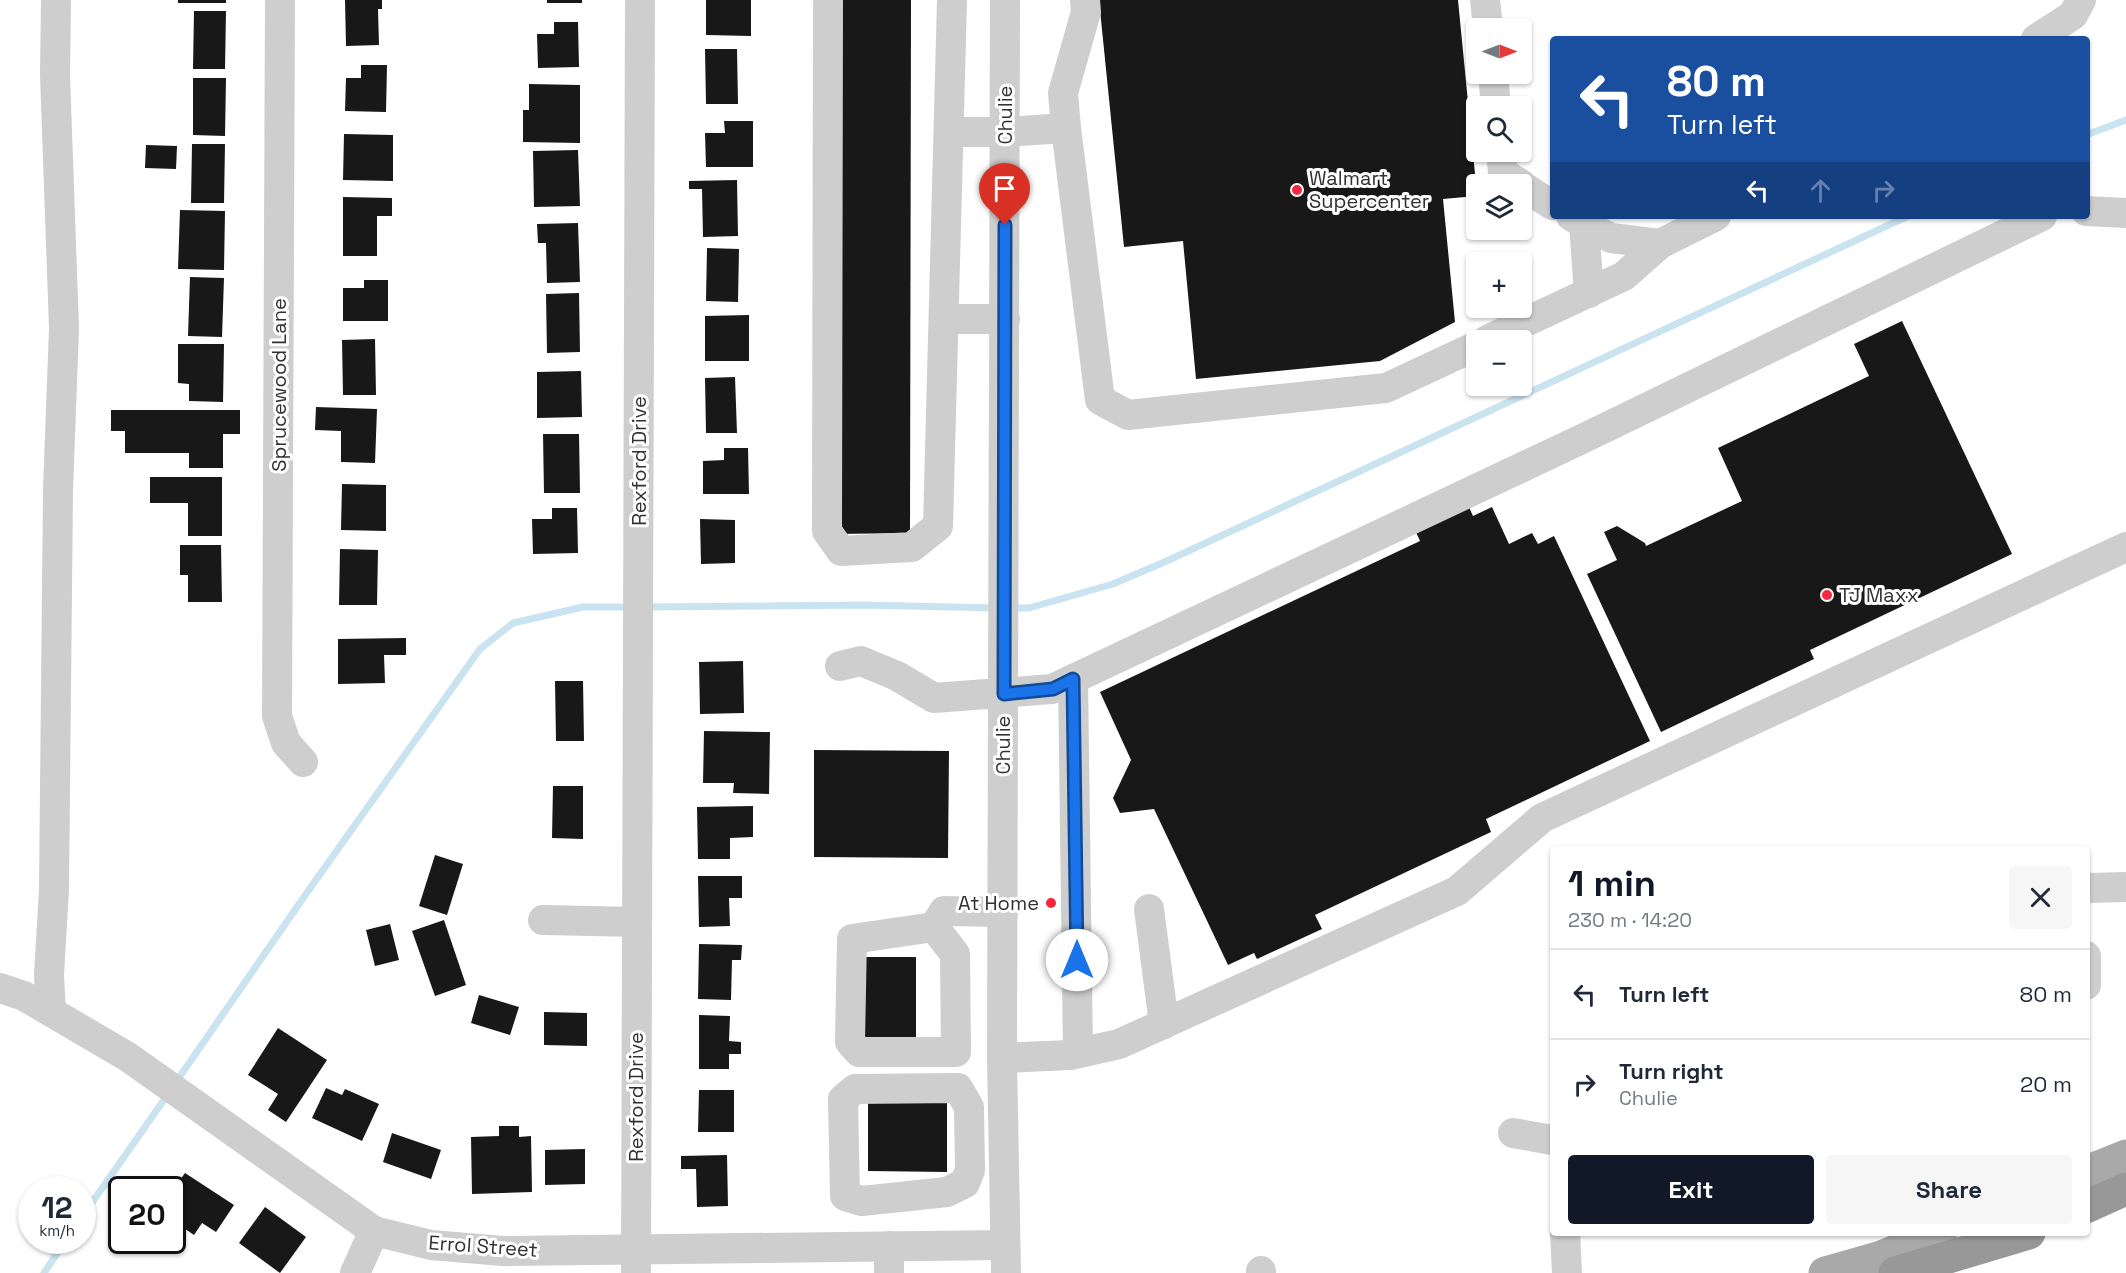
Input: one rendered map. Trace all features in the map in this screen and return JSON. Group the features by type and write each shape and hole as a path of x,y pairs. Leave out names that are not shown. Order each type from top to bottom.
{"highway":[{"path":"2090,1206 2126,1189"},
{"path":"2090,1215 2126,1204"},
{"path":"1895,1273 2020,1236"},
{"path":"1945,1273 2024,1236"}],"main road":[{"path":"2090,1170 2126,1156"},
{"path":"1825,1273 1881,1257 1934,1236"}],"street":[{"path":"51,1011 49,975 54,889 58,490 64,328 55,75 56,0"},
{"name":"Sprucewood Lane","path":"280,0 277,716 286,743 303,762"},
{"name":"Rexford Drive","path":"636,1261 640,0"},
{"path":"828,0 827,531 841,551 912,548 938,526 952,0"},
{"name":"Chulie","path":"1005,0 1002,1058 1005,1259"},
{"path":"1085,0 1086,12 1063,93 1100,400 1128,416 1386,388 1466,351"},
{"path":"1485,0 1487,18"},
{"path":"2041,36 2073,15 2081,0"},
{"path":"949,132 1006,132 1066,128"},
{"path":"1532,192 1550,204"},
{"path":"2090,210 2126,213"},
{"path":"1509,330 1624,276 1660,244 1710,219"},
{"path":"840,666 861,661 897,676 934,698 1053,689 1582,439 2036,219"},
{"path":"1577,220 1611,238 1660,244"},
{"path":"1577,220 1589,293"},
{"path":"944,319 1005,319"},
{"path":"1002,1058 1078,1053 1119,1044 1457,891 1542,818 2126,546"},
{"path":"1073,679 1078,1053"},
{"path":"2090,888 2126,887"},
{"path":"1149,909 1164,1024"},
{"path":"934,927 955,954 956,1052 859,1052 850,1042 852,939 934,927 944,911 1003,912"},
{"path":"543,920 637,922"},
{"name":"Errol Street","path":"0,988 24,996 128,1057 374,1231 431,1245 636,1261 845,1246 889,1259 1005,1259"},
{"path":"845,1196 862,1201 947,1192 964,1183 970,1170 969,1107 957,1088 855,1089 843,1099 845,1246"},
{"path":"970,1131 1003,1130"},
{"path":"1513,1133 1550,1140"},
{"path":"355,1273 374,1231"},
{"path":"1565,1236 1567,1273"}],"building":[{"path":"178,0 226,0 226,3 178,3"},
{"path":"345,0 382,0 382,9 378,9 379,45 346,46"},
{"path":"547,0 582,0 582,3 547,3"},
{"path":"706,0 751,0 751,36 706,35"},
{"path":"838,0 911,0 910,533 836,534"},
{"name":"Walmart Supercenter","path":"1099,0 1458,0 1467,96 1466,162 1474,162 1475,174 1466,174 1466,197 1443,199 1455,322 1380,361 1196,379 1183,241 1124,247"},
{"path":"194,11 226,11 225,69 193,69"},
{"path":"554,22 578,22 579,67 538,68 537,34 554,34"},
{"path":"705,49 737,49 738,104 706,104"},
{"path":"361,65 387,65 386,112 345,111 346,78 361,78"},
{"path":"193,78 226,78 225,136 193,135"},
{"path":"529,84 580,85 580,143 523,142 523,110 529,110"},
{"path":"724,121 753,121 753,167 706,167 705,133 725,133"},
{"path":"344,134 393,135 393,181 343,180"},
{"path":"192,144 225,144 224,203 191,203"},
{"path":"146,145 177,146 176,169 145,168"},
{"path":"578,150 580,206 534,207 533,151"},
{"path":"737,180 738,236 703,237 702,189 689,189 689,181"},
{"path":"343,197 392,198 392,216 377,216 377,256 343,256"},
{"path":"180,210 225,211 224,270 178,269"},
{"path":"578,223 580,282 547,283 546,243 538,243 537,224"},
{"path":"707,248 739,249 738,302 706,301"},
{"path":"190,277 224,278 222,337 188,336"},
{"path":"364,280 388,280 388,321 343,321 343,288 364,288"},
{"path":"579,293 580,352 547,353 546,294"},
{"path":"749,315 749,361 705,361 705,316"},
{"path":"1902,321 2012,554 1810,650 1814,659 1661,732 1587,574 1617,560 1604,532 1617,526 1645,543 1646,546 1742,501 1718,448 1869,376 1854,344"},
{"path":"375,339 376,395 343,395 342,340"},
{"path":"178,344 224,344 223,402 189,401 189,384 178,383"},
{"path":"581,371 582,417 537,418 537,372"},
{"path":"735,377 737,433 706,433 705,378"},
{"path":"316,407 377,409 375,463 341,462 341,431 315,430"},
{"path":"111,410 240,410 240,434 223,434 223,468 189,468 189,453 125,453 125,431 111,431"},
{"path":"543,434 579,434 580,493 544,493"},
{"path":"724,448 748,448 749,494 703,494 703,461 724,460"},
{"path":"150,477 222,477 222,536 188,536 188,503 150,503"},
{"path":"342,484 386,485 386,531 341,530"},
{"path":"1468,505 1473,516 1492,507 1509,544 1532,533 1538,544 1554,536 1650,741 1486,819 1491,832 1315,915 1322,929 1257,959 1254,953 1228,965 1154,809 1120,813 1113,798 1131,760 1100,692 1420,541 1415,530"},
{"path":"552,508 577,508 578,553 533,554 532,519 552,519"},
{"path":"700,519 735,520 735,563 701,564"},
{"path":"180,545 221,545 222,602 188,602 188,575 180,575"},
{"path":"340,549 378,550 377,605 339,605"},
{"path":"406,638 406,655 384,655 385,683 338,684 338,639"},
{"path":"743,661 744,713 700,714 699,662"},
{"path":"555,681 583,681 584,741 556,741"},
{"path":"704,731 770,732 769,794 733,793 734,783 703,783"},
{"path":"814,750 949,751 948,858 814,857"},
{"path":"553,786 583,786 583,839 552,838"},
{"path":"753,806 753,837 730,838 730,859 698,859 697,807"},
{"path":"435,855 463,864 447,915 419,906"},
{"path":"698,876 742,876 742,898 729,898 730,926 699,927"},
{"path":"444,920 466,985 435,996 412,931"},
{"path":"390,924 399,960 375,966 366,930"},
{"path":"699,944 742,945 741,960 732,960 731,1000 698,999"},
{"path":"862,957 916,957 916,1044 861,1044"},
{"path":"479,995 519,1007 510,1035 471,1023"},
{"path":"544,1012 587,1013 587,1046 544,1045"},
{"path":"699,1015 730,1016 729,1041 741,1042 741,1054 729,1054 729,1069 699,1069"},
{"path":"278,1028 327,1060 286,1122 268,1110 278,1094 248,1075"},
{"path":"326,1088 342,1095 345,1089 379,1104 362,1141 312,1118"},
{"path":"699,1090 734,1090 734,1132 698,1132"},
{"path":"868,1102 947,1102 947,1172 868,1171"},
{"path":"499,1126 519,1126 519,1137 531,1136 532,1192 472,1194 471,1137 499,1136"},
{"path":"392,1133 441,1150 431,1179 383,1162"},
{"path":"585,1149 585,1184 545,1185 545,1150"},
{"path":"727,1155 728,1206 697,1207 696,1169 681,1169 681,1156"},
{"path":"185,1173 234,1205 216,1232 202,1223 194,1235 186,1230 186,1176 183,1176"},
{"path":"265,1207 306,1237 280,1273 239,1243"}],"waterway":[{"path":"2090,134 2126,120"},
{"path":"1011,608 1029,608 1113,584 1169,560 1902,219"},
{"path":"645,607 863,605 997,608"},
{"path":"176,1082 480,649 513,623 583,607 631,607"},
{"path":"96,1197 168,1094"},
{"path":"44,1273 57,1254"}],"place":[{"name":"Walmart Supercenter","path":"1297,190"},
{"name":"TJ Maxx","path":"1827,595"},
{"name":"At Home","path":"1051,903"}],"route":[{"path":"1005,225 1004,694 1053,689 1073,679 1077,960"}]}
